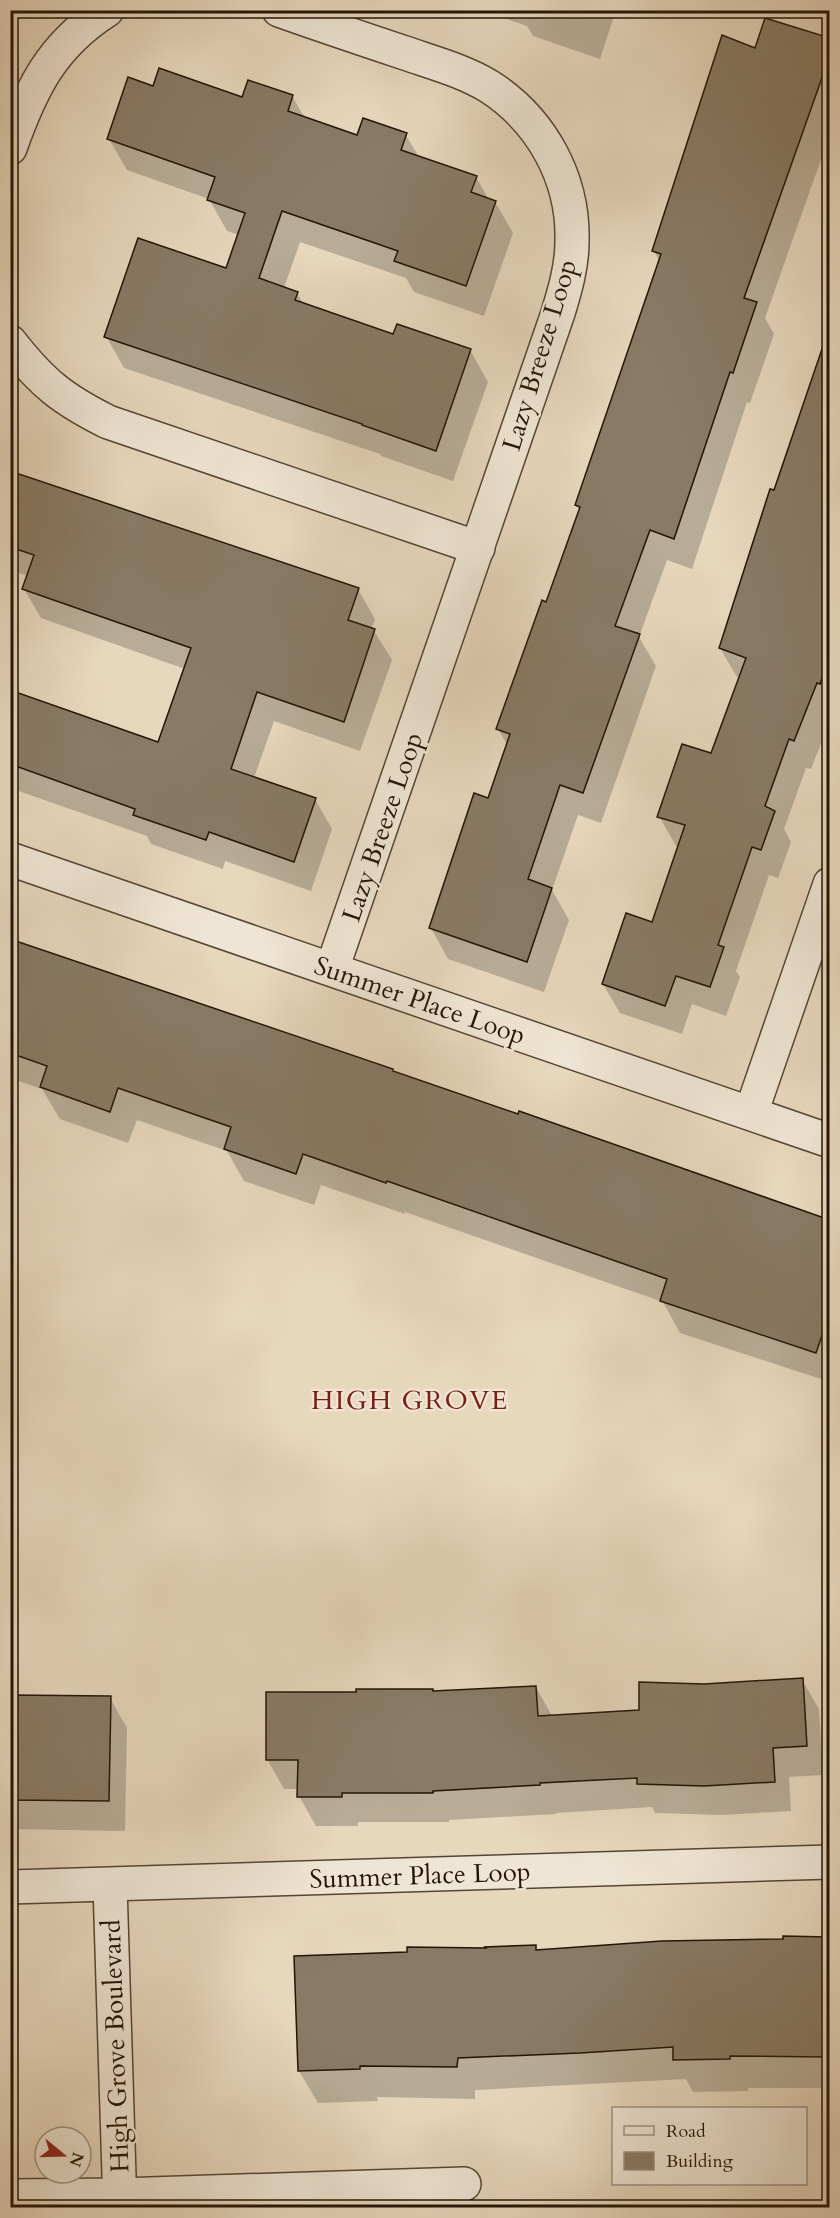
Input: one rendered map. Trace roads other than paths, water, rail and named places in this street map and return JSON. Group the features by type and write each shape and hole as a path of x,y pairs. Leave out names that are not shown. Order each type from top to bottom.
{"street":[{"path":"10,148 25,106 42,73 64,45 87,23 107,10"},
{"name":"Lazy Breeze Loop","path":"279,10 460,72 490,87 517,108 541,135 561,171 570,207 573,242 568,278 478,548 332,969"},
{"path":"10,342 28,366 52,389 79,408 108,422 478,548"},
{"name":"Summer Place Loop","path":"10,859 830,1141"},
{"path":"751,1113 830,884"},
{"name":"Summer Place Loop","path":"10,1887 830,1862"},
{"name":"High Grove Boulevard","path":"110,1885 120,2201"},
{"path":"10,2196 120,2201 464,2184"}],"district":[{"name":"HIGH GROVE","path":"410,1400"}]}
